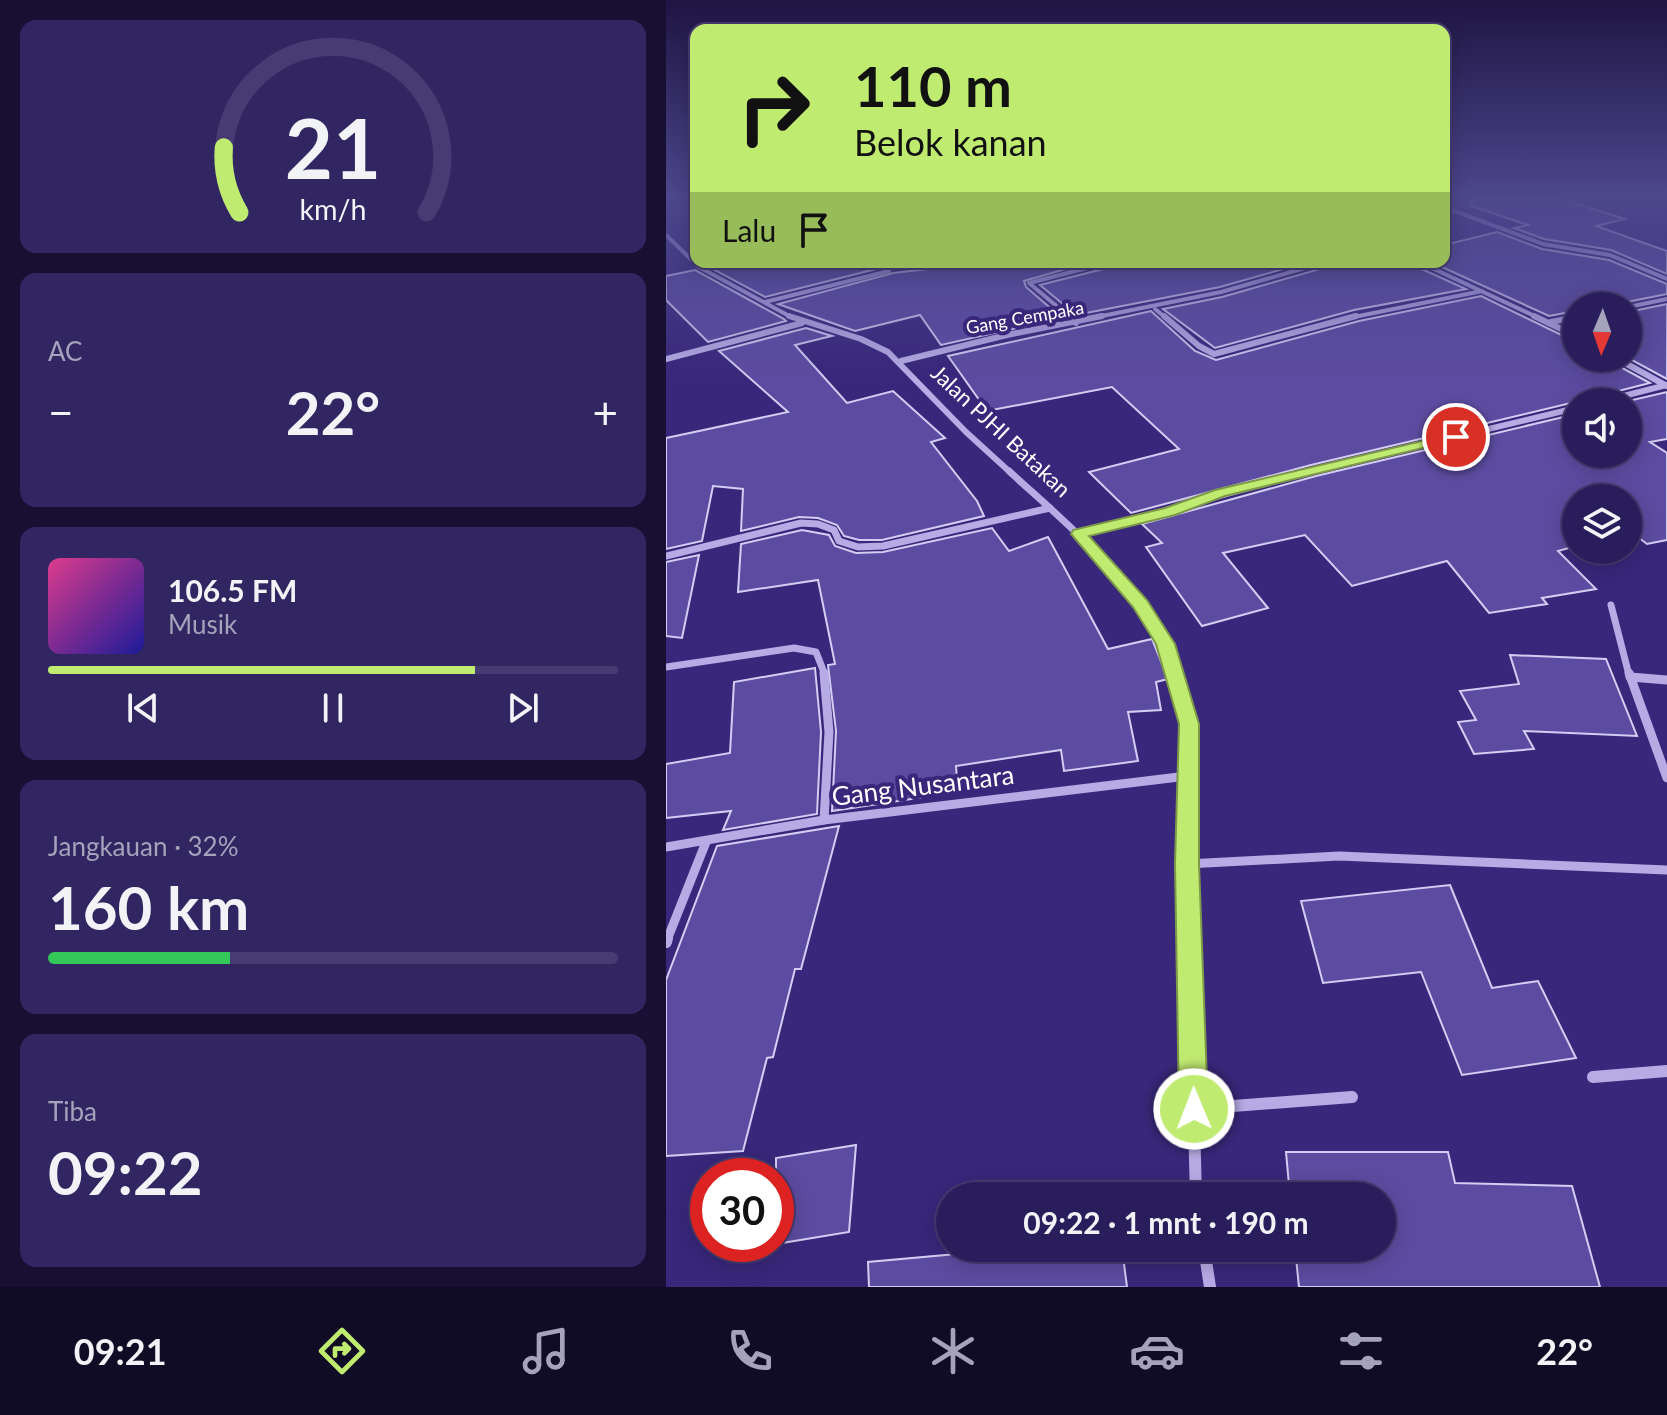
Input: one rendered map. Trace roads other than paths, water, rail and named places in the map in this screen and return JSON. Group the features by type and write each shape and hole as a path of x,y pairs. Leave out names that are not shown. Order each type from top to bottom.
{"street":[{"path":"1620,259 1667,279"},
{"name":"Jalan PJHI Batakan","path":"700,268 713,278 802,323 844,332 901,361 907,372 966,432 1078,534 1140,604 1165,644 1189,724 1187,864 1196,1182"},
{"path":"765,302 889,271 887,268"},
{"path":"1076,323 1029,283 1087,268"},
{"name":"Gang Cempaka","path":"901,361 947,347 1155,309 1309,268"},
{"path":"1432,268 1562,328"},
{"path":"1155,309 1199,346 1214,354 1369,313 1482,291"},
{"path":"1642,304 1667,299"},
{"path":"1550,322 1562,320"},
{"path":"666,359 802,323"},
{"path":"1642,372 1667,385"},
{"path":"1642,391 1667,385"},
{"path":"1078,534 1170,511 1234,490 1562,411"},
{"path":"666,556 801,523 818,524 834,530 839,541 871,548 1050,508"},
{"path":"1611,605 1630,677 1667,778"},
{"path":"666,667 794,648 816,652 825,664 829,737 824,820"},
{"path":"1630,677 1667,680"},
{"name":"Gang Nusantara","path":"666,847 824,820 1187,776"},
{"path":"666,942 706,842"},
{"path":"1187,864 1339,856 1667,870"},
{"path":"1593,1077 1667,1071"},
{"path":"1194,1109 1352,1097"},
{"path":"1206,1262 1210,1287"}]}
